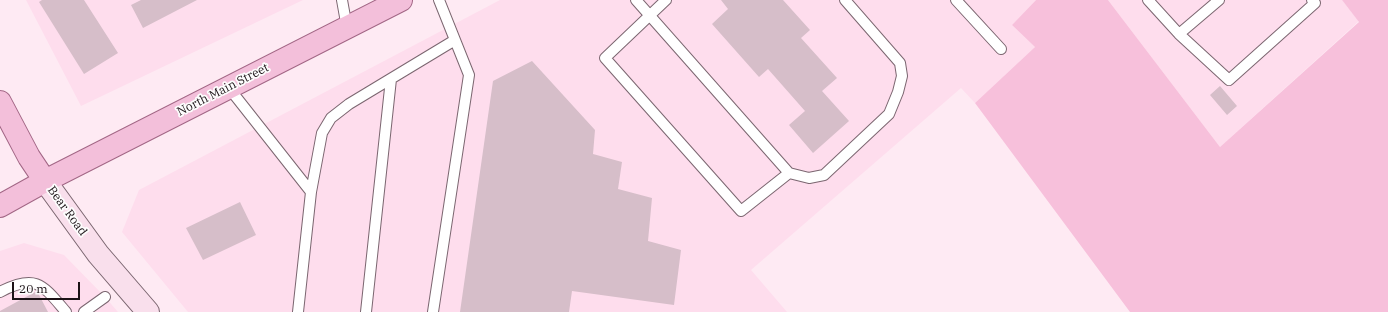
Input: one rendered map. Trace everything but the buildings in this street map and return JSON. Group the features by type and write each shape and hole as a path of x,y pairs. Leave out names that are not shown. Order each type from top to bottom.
{"main road":[{"name":"North Main Street","path":"0,206 45,181 347,28 388,2"},
{"name":"Bear Road","path":"0,102 29,157 45,181 98,254 148,312"}],"lane":[{"path":"342,0 347,28"},
{"path":"433,312 469,75 439,0"},
{"path":"636,0 789,173 809,178 824,175 889,114 898,92 902,76 900,63 845,0"},
{"path":"666,0 605,58 741,212 789,173"},
{"path":"956,0 1001,49"},
{"path":"1148,0 1179,34 1229,80 1315,3 1312,0"},
{"path":"1179,34 1219,0"},
{"path":"298,312 311,192 322,133 331,118 350,104 455,40"},
{"path":"366,312 391,79"},
{"path":"229,88 311,192"},
{"path":"0,292 27,282 37,284 48,291 66,312"},
{"path":"84,312 105,297"}],"shaded area":[{"path":"26,0 303,0 81,106"},
{"path":"500,0 1036,0 1012,25 1035,47 975,103 961,88 751,270 787,312 188,312 122,232 139,190"},
{"path":"1036,0 1108,0 1220,147 1359,22 1342,0 1388,0 1388,312 1130,312 975,103 1035,47 1012,25"},
{"path":"1108,0 1342,0 1359,21 1220,147"},
{"path":"24,243 64,255 118,312 0,312 0,251"}]}
